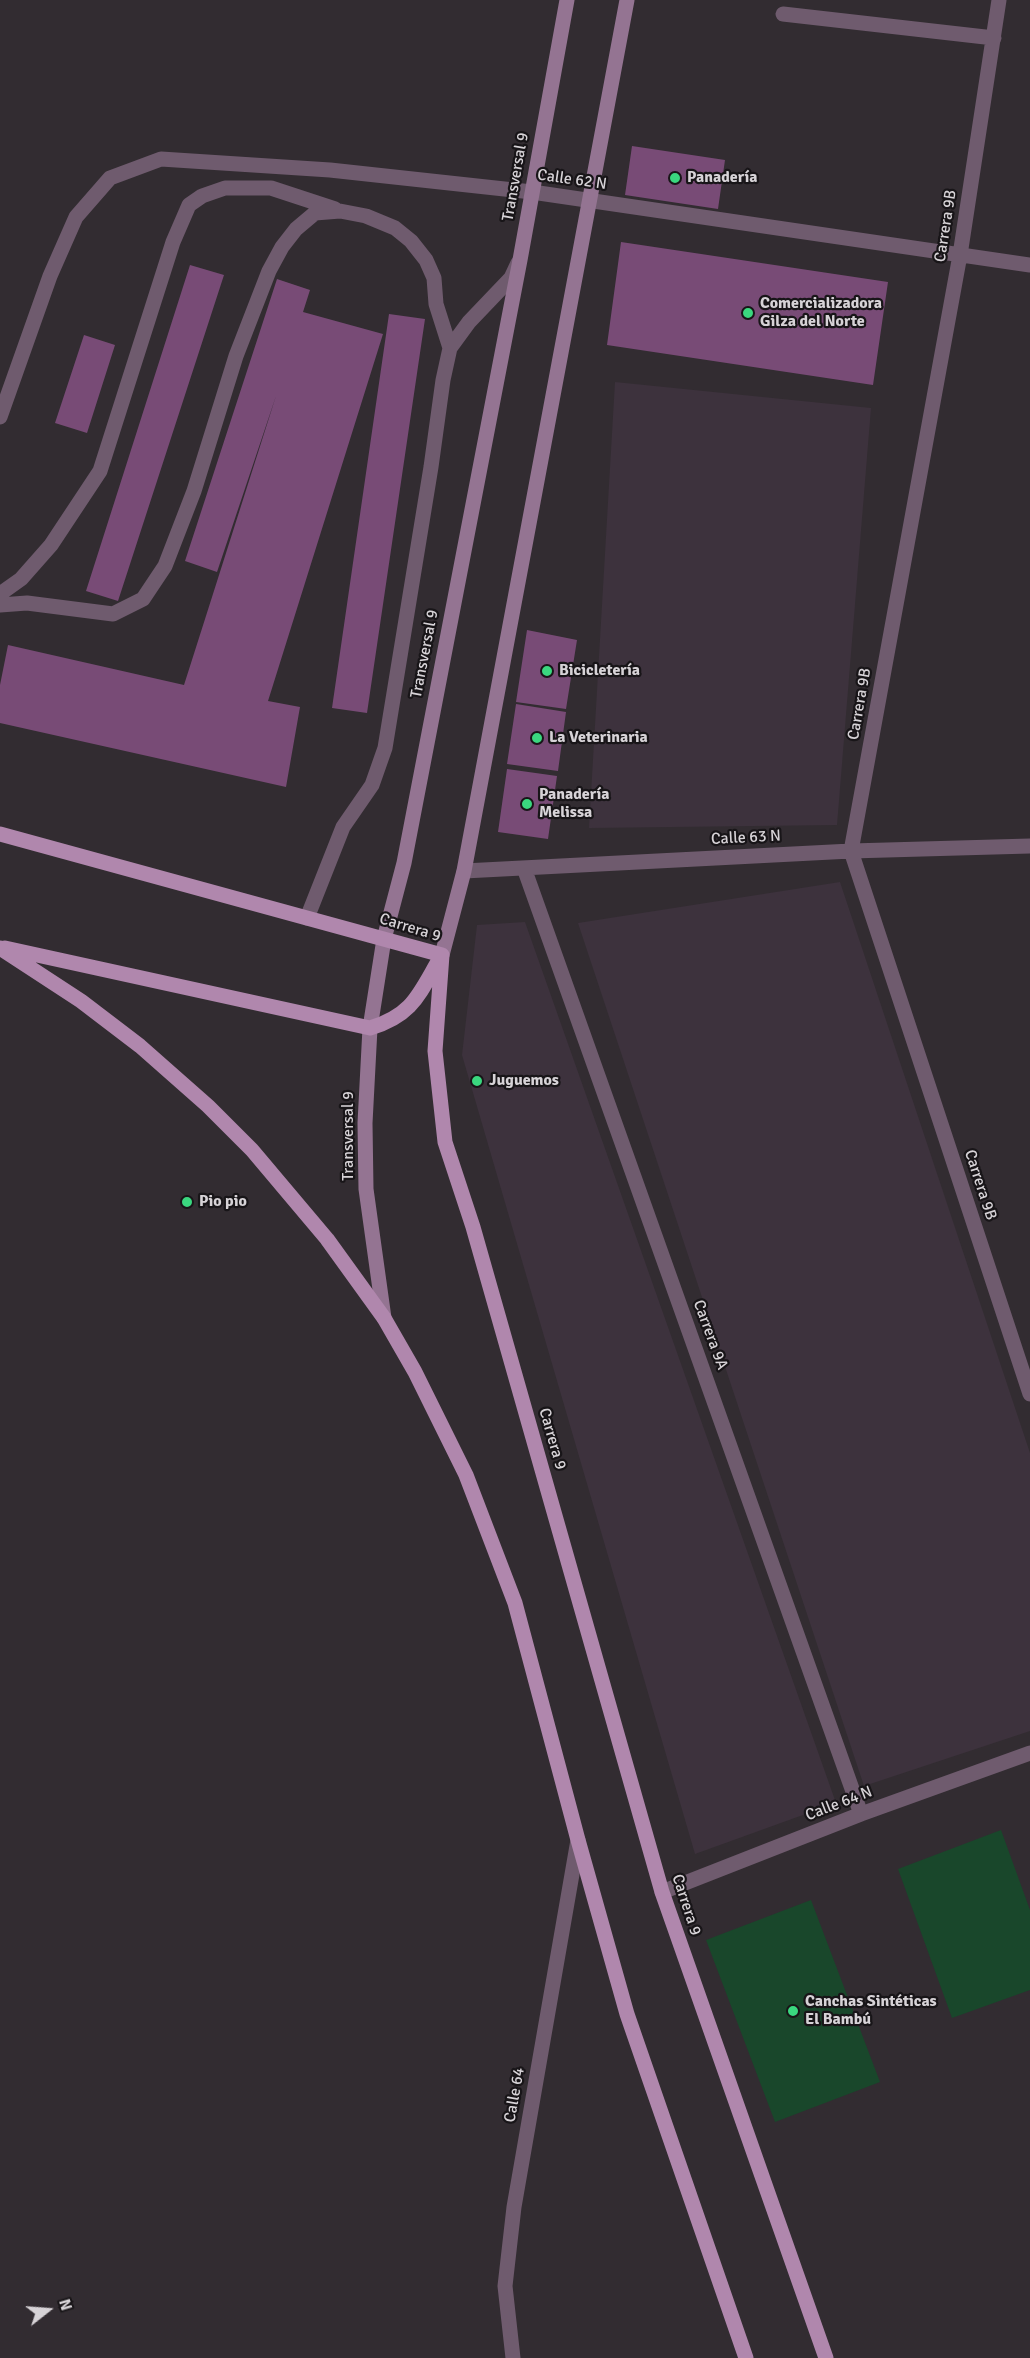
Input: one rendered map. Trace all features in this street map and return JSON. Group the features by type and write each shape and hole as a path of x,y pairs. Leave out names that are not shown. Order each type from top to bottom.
{"main road":[{"name":"Transversal 9","path":"384,1318 366,1189 365,1123 370,1028 384,939 404,863 520,260 567,0"},
{"path":"0,947 370,1028 390,1022 412,1005 442,955 464,872 627,0"},
{"name":"Carrera 9","path":"0,834 442,955 435,1051 445,1142 476,1238 662,1892 826,2358"},
{"path":"0,947 81,1000 140,1046 208,1106 252,1150 327,1239 384,1318 415,1372 466,1475 515,1603 627,2014 746,2358"}],"street":[{"name":"Carrera 9B","path":"999,0 960,255 851,851 1030,1394"},
{"path":"783,14 994,38"},
{"name":"Calle 62 N","path":"0,417 50,276 76,217 110,178 161,159 330,170 532,192 1030,265"},
{"path":"0,594 21,579 51,545 100,471 173,243 189,205 202,196 225,188 271,188 340,211 366,216 395,228 411,241 426,260 434,278 436,304 450,348"},
{"path":"0,605 27,603 113,614 143,599 165,566 194,491 236,356 269,272 282,247 296,229 315,213 340,211"},
{"path":"307,918 343,827 372,785 385,748 450,348 470,322 511,278 520,260"},
{"name":"Calle 63 N","path":"464,872 851,851 1030,846"},
{"name":"Carrera 9A","path":"524,868 861,1814"},
{"name":"Calle 64 N","path":"662,1892 861,1814 1030,1753"},
{"name":"Calle 64","path":"513,2358 505,2286 514,2207 578,1840"}],"shaded area":[{"path":"615,382 871,408 837,825 589,828"},
{"path":"840,882 1030,1453 1030,1731 864,1786 578,923"},
{"path":"525,922 836,1803 695,1854 462,1055 477,925"}],"green space":[{"name":"Canchas Sintéticas El Bambú","path":"1001,1830 1030,1910 1030,1990 952,2018 898,1869"},
{"name":"Canchas Sintéticas El Bambú","path":"811,1900 880,2082 775,2122 706,1940"}],"building":[{"name":"Panadería","path":"632,146 725,160 718,209 625,195"},
{"name":"Comercializadora Gilza del Norte","path":"621,242 888,282 873,385 607,345"},
{"path":"190,265 224,275 118,601 86,591"},
{"path":"277,279 310,290 303,312 383,334 268,701 300,707 286,787 0,723 0,685 8,645 184,685 276,396 217,572 185,561"},
{"path":"389,314 425,319 367,713 332,708"},
{"path":"84,335 115,345 87,433 55,423"},
{"name":"Bicicletería","path":"527,630 577,640 566,709 516,702"},
{"name":"La Veterinaria","path":"516,704 566,712 558,771 507,764"},
{"name":"Panadería Melissa","path":"507,769 557,776 548,839 498,832"}],"place":[{"name":"Panadería","path":"675,178"},
{"name":"Comercializadora Gilza del Norte","path":"748,313"},
{"name":"Bicicletería","path":"547,671"},
{"name":"La Veterinaria","path":"537,738"},
{"name":"Panadería Melissa","path":"527,804"},
{"name":"Juguemos","path":"477,1081"},
{"name":"Pio pio","path":"187,1202"},
{"name":"Canchas Sintéticas El Bambú","path":"793,2011"}]}
